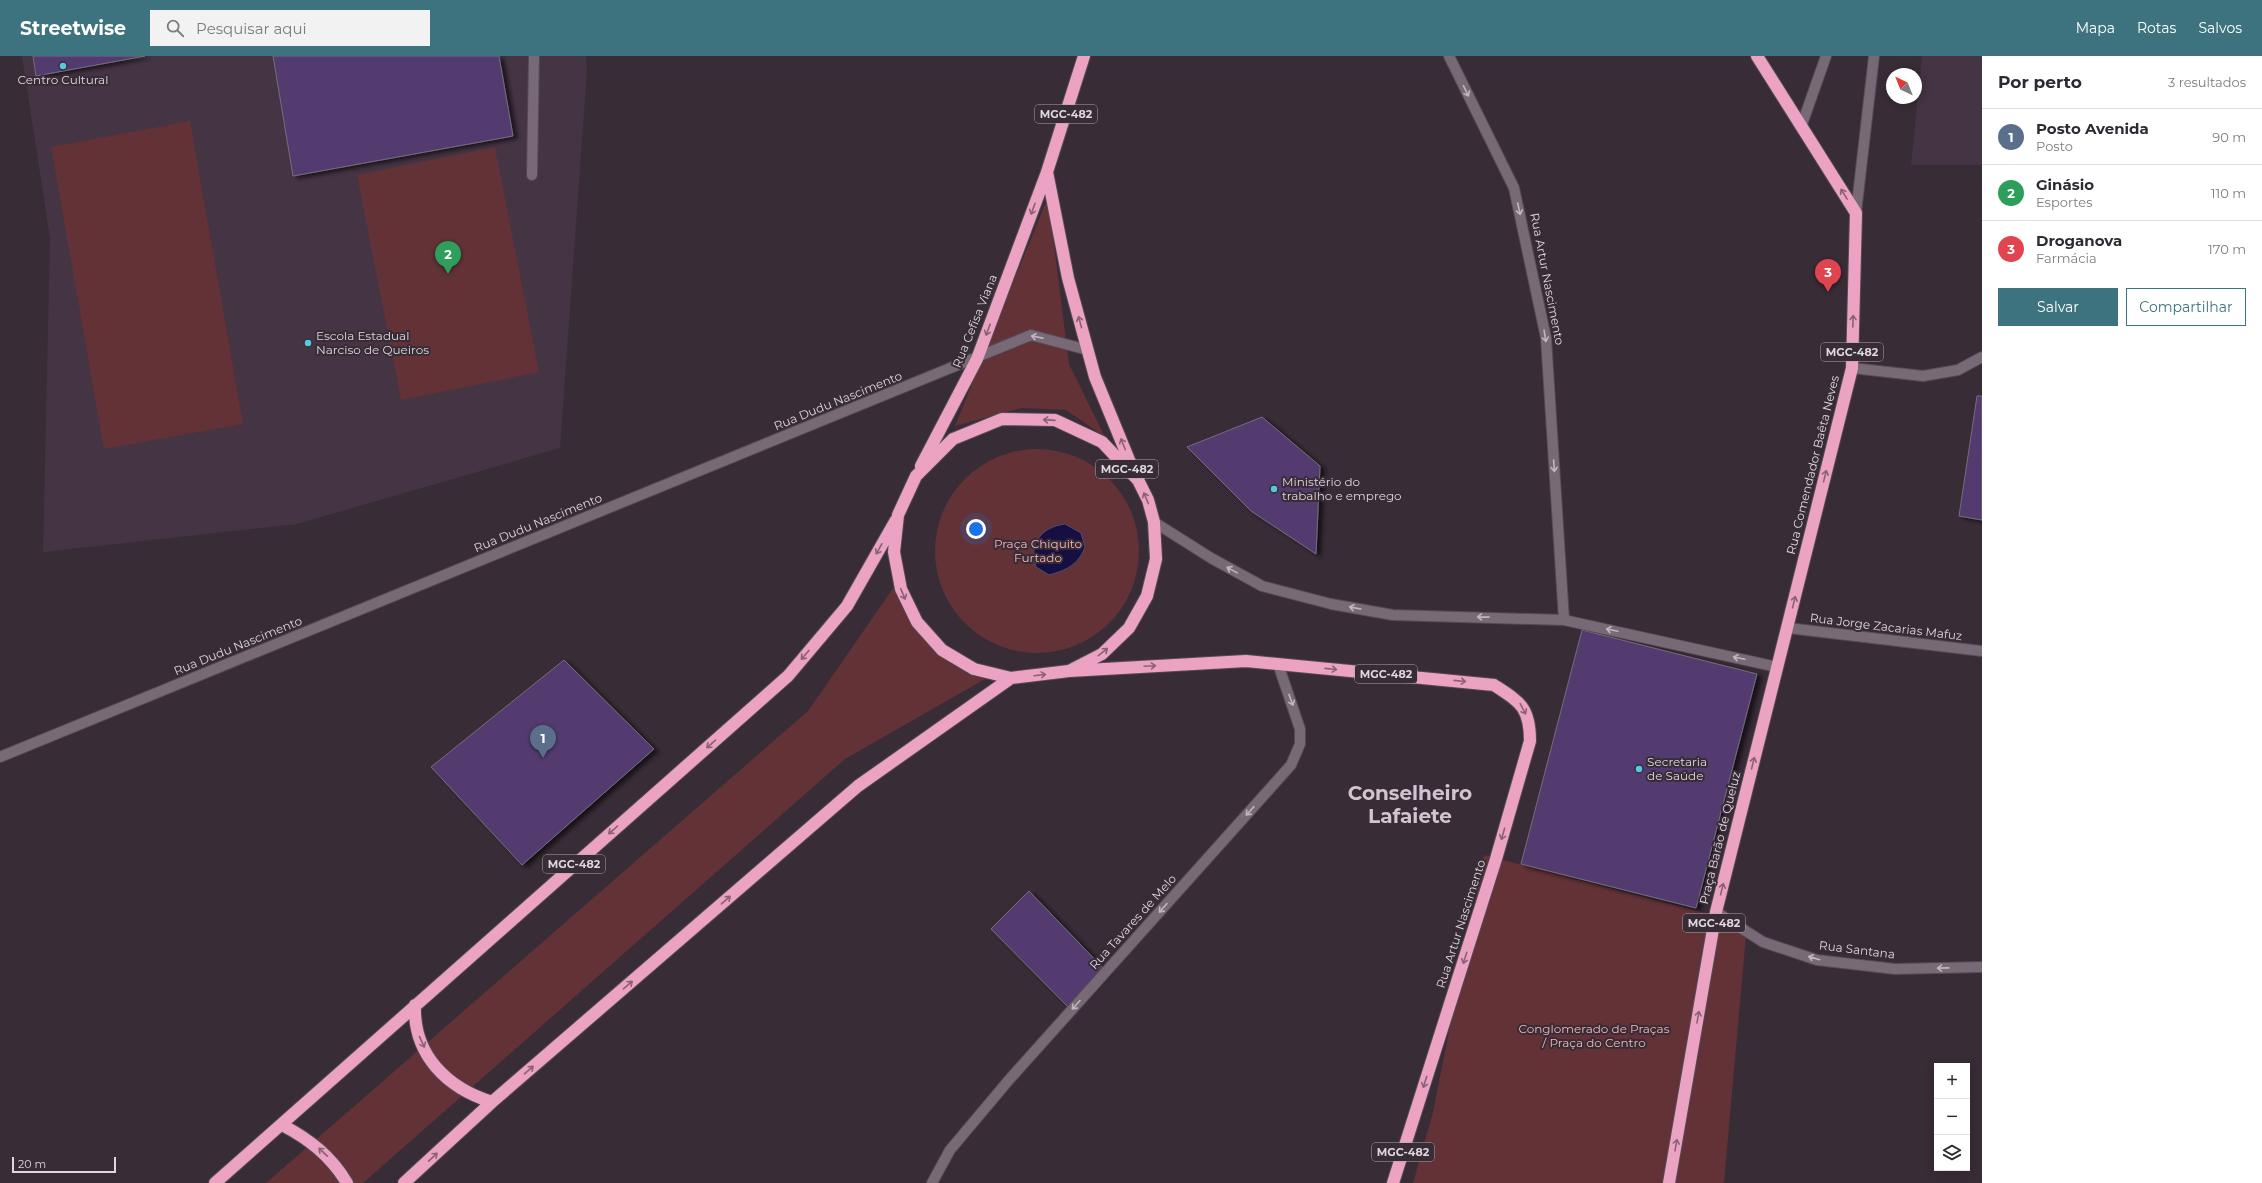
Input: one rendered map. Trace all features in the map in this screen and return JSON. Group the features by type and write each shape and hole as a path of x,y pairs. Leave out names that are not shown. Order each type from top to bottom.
{"highway":[{"name":"Rua Cefisa Viana","path":"916,476 977,358 1047,172 1084,56"},
{"path":"1757,56 1856,213"},
{"name":"Rua Cefisa Viana","path":"1047,172 1068,278 1095,377 1138,480"},
{"name":"Rua Comendador Baêta Neves","path":"1777,667 1852,368 1856,213"},
{"name":"MGC-482","path":"214,1183 282,1125 415,1005 788,676 847,606 898,515 916,476 953,439 1002,419 1054,420 1102,442 1138,480 1148,500 1154,522 1156,559 1147,596 1129,628 1102,654 1069,671"},
{"name":"MGC-482","path":"898,515 894,552 901,589 917,622 942,650 974,669 1011,678 1069,671 1246,661 1278,664"},
{"name":"Rua Artur Nascimento","path":"1278,664 1494,685 1519,701 1530,722 1530,741 1496,859 1394,1183"},
{"name":"Praça Barão de Queluz","path":"1669,1183 1716,912 1777,667"},
{"name":"MGC-482","path":"404,1183 492,1102 858,786 1011,678"},
{"path":"415,1005 417,1031 433,1065 458,1088 472,1096 492,1102"},
{"path":"282,1125 305,1137 325,1154 347,1183"}],"street":[{"path":"532,175 534,56"},
{"name":"Rua Artur Nascimento","path":"1449,56 1514,188 1546,338 1564,620"},
{"path":"1802,126 1826,56"},
{"path":"1856,213 1874,56"},
{"name":"Rua Dudu Nascimento","path":"0,757 1031,335 1088,350"},
{"path":"1852,368 1922,376 1958,370 1982,357"},
{"path":"1154,522 1211,558 1262,586 1331,604 1393,615 1564,620 1777,667"},
{"name":"Rua Jorge Zacarias Mafuz","path":"1788,628 1982,652"},
{"name":"Rua Tavares de Melo","path":"932,1183 950,1150 1008,1081 1291,765 1300,744 1300,729 1278,664"},
{"name":"Rua Santana","path":"1716,912 1763,942 1817,960 1895,969 1982,967"}],"shaded area":[{"name":"Escola Estadual Narciso de Queiros","path":"22,56 586,56 587,71 560,448 297,524 43,552 50,238"},
{"path":"1922,56 1982,56 1982,165 1911,165 1917,104 1922,104 1922,68 1921,68"},
{"path":"1065,524 1081,533 1085,547 1079,558 1071,566 1049,575 1036,567 1034,551 1036,544 1044,533 1057,526"}],"green space":[{"path":"190,121 243,424 104,449 51,147"},
{"path":"495,147 539,372 401,400 357,175"},
{"path":"1048,197 1069,364 1105,437 1066,410 1022,408 955,426"},
{"name":"Praça Chiquito Furtado","path":"1037,449 1067,453 1085,461 1102,472 1116,486 1127,503 1135,521 1139,551 1135,581 1127,599 1116,616 1102,630 1085,641 1067,649 1037,653 1007,649 989,641 972,630 958,616 947,599 939,581 935,551 939,521 947,503 958,486 972,472 989,461 1007,453"},
{"path":"896,584 912,627 950,663 985,679 845,759 363,1183 266,1183 808,711"},
{"name":"Conglomerado de Praças / Praça do Centro","path":"1484,855 1747,924 1724,1183 1413,1183 1433,1112"}],"building":[{"name":"Centro Cultural","path":"33,56 145,56 36,76"},
{"path":"273,56 499,56 513,136 293,176"},
{"path":"1977,396 1982,396 1982,520 1959,516"},
{"name":"Ministério do trabalho e emprego","path":"1262,417 1320,466 1316,554 1251,511 1187,447"},
{"name":"Secretaria de Saúde","path":"1582,630 1757,674 1696,908 1521,864"},
{"path":"564,660 654,749 522,865 431,767"},
{"path":"1029,891 1106,971 1069,1008 991,929"}],"place":[{"name":"Centro Cultural","path":"63,66"},
{"name":"Ginásio","path":"448,274"},
{"name":"Droganova","path":"1828,292"},
{"name":"Escola Estadual Narciso de Queiros","path":"308,343"},
{"name":"Ministério do trabalho e emprego","path":"1274,489"},
{"name":"Posto Avenida","path":"543,758"},
{"name":"Secretaria de Saúde","path":"1639,769"}],"district":[{"name":"Conselheiro Lafaiete","path":"1410,804"}]}
